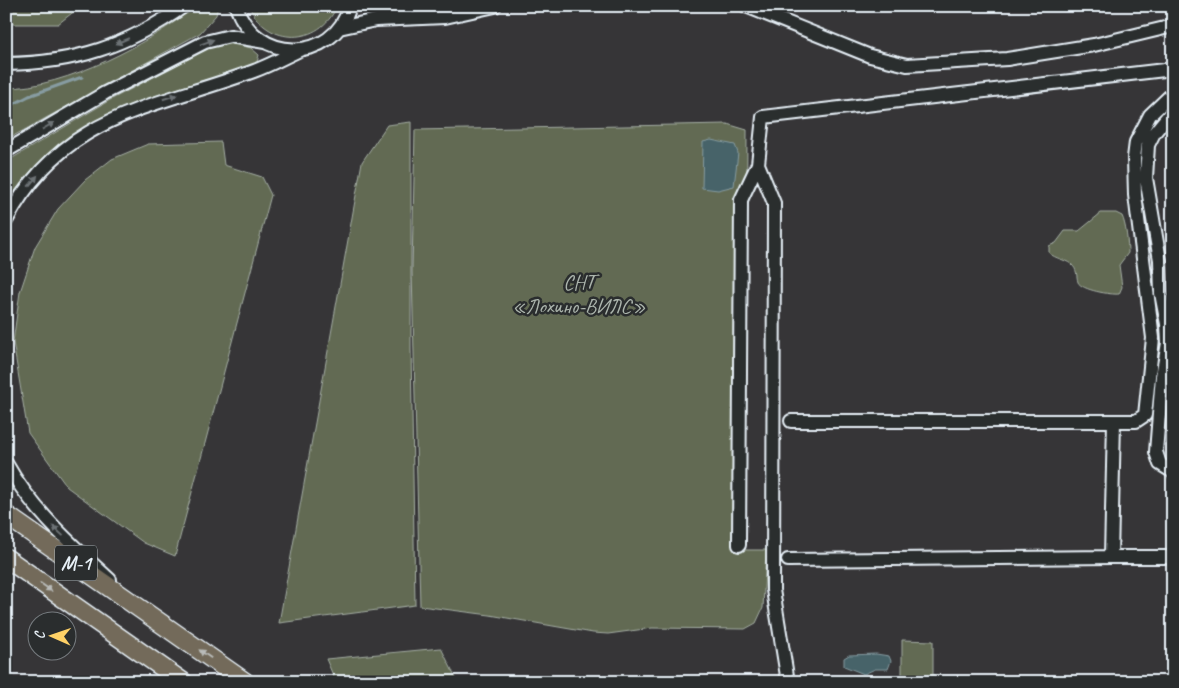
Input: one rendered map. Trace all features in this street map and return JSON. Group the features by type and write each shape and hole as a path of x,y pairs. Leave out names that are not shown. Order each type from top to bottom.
{"highway":[{"name":"М-1","path":"6,515 245,682"},
{"name":"М-1","path":"6,558 182,682"}],"street":[{"path":"6,64 56,62 82,56 141,33 184,6"},
{"path":"236,6 243,23 265,42"},
{"path":"6,221 32,181 63,150 91,130 147,104 255,71 326,40 339,28 350,6"},
{"path":"382,6 416,18"},
{"path":"339,28 376,20 445,17 494,6"},
{"path":"746,6 870,56 907,66 1007,60 1094,45 1173,26"},
{"path":"6,151 105,93 205,42 230,36 265,42 287,49 302,49"},
{"path":"738,545 741,200 758,164 763,117 1173,69"},
{"path":"791,421 1136,421 1145,415 1153,338 1135,195 1134,158 1136,142 1150,115 1173,93"},
{"path":"1173,110 1148,145 1146,170 1150,214 1160,260 1161,293 1168,324 1168,343 1162,376 1156,452 1160,464 1173,472"},
{"path":"758,164 774,203 773,590 788,682"},
{"path":"1111,557 1114,421"},
{"path":"6,463 19,487 49,523 145,612"},
{"path":"788,560 1173,556"}],"green space":[{"path":"6,6 81,6 58,24 6,24"},
{"path":"196,6 218,6 216,15 200,33 6,140 6,88 30,86 55,80 106,61 155,34"},
{"path":"249,6 337,6 329,19 319,29 293,36 280,35 268,29 257,19"},
{"path":"231,43 251,48 259,55 257,62 234,72 137,103 87,127 64,141 43,159 24,180 6,205 6,162 110,100 217,44"},
{"path":"411,122 411,349 415,605 279,623 362,162 387,125"},
{"name":"СНТ «Лохино-ВИЛС»","path":"727,124 747,130 745,550 766,550 763,608 756,623 745,629 652,628 608,634 420,606 412,270 415,130"},
{"path":"221,142 224,165 262,177 271,195 175,556 144,543 67,487 28,433 13,342 20,292 35,247 58,209 85,180 112,159 148,144"},
{"path":"1101,213 1116,213 1122,216 1125,224 1128,253 1119,265 1122,287 1119,294 1090,290 1080,285 1073,266 1049,253 1049,246 1056,243 1065,231 1079,231"},
{"path":"902,640 933,641 933,682 902,682"},
{"path":"441,648 458,682 336,682 326,659"}],"water":[{"path":"711,140 735,145 738,153 734,186 718,190 702,188 703,142"},
{"path":"876,654 889,656 891,661 888,669 875,669 864,674 844,666 844,658 849,655"}],"waterway":[{"path":"6,108 29,96 82,77"}]}
